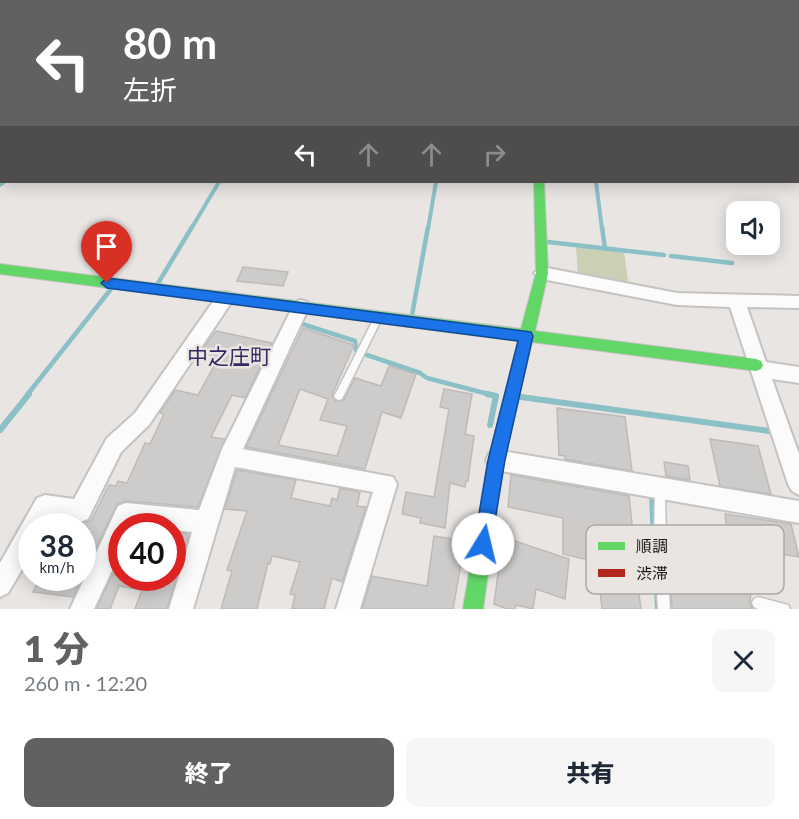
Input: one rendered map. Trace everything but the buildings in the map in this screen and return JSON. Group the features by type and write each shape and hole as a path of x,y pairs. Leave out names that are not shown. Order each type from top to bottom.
{"street":[{"path":"473,609 496,460 542,273 540,183"},
{"path":"0,270 526,336 757,367 799,375"},
{"path":"542,273 677,299 799,302"},
{"path":"41,513 45,506 80,511 114,445 142,419 225,298"},
{"path":"736,300 757,367 799,484"},
{"path":"181,609 206,522 229,456 301,307"},
{"path":"229,456 386,484 348,609"},
{"path":"496,460 799,512"},
{"path":"82,609 126,514 206,522"},
{"path":"0,585 18,553"}],"lane":[{"path":"339,396 379,317"},
{"path":"660,488 660,525"},
{"path":"663,594 664,609"},
{"path":"758,603 784,609"}],"green space":[{"path":"576,247 624,252 629,287 578,277"}],"waterway":[{"path":"191,229 218,183"},
{"path":"428,229 436,183"},
{"path":"596,183 602,229"},
{"path":"157,285 192,227"},
{"path":"412,315 428,227"},
{"path":"602,227 605,248"},
{"path":"548,242 605,248"},
{"path":"605,248 664,255"},
{"path":"671,256 732,263"},
{"path":"27,395 111,289"},
{"path":"299,323 355,341 356,350"},
{"path":"367,355 420,373 427,378 492,395"},
{"path":"0,430 29,394"},
{"path":"487,394 496,396 490,425"},
{"path":"521,397 769,431"},
{"path":"652,494 653,525"},
{"path":"657,594 658,609"}],"traffic: fast":[{"path":"473,609 496,460 542,273 539,183"},
{"path":"0,269 756,365"}],"district":[{"name":"中之庄町","path":"229,357"}],"route":[{"path":"107,283 526,336 496,460 483,544"}]}
